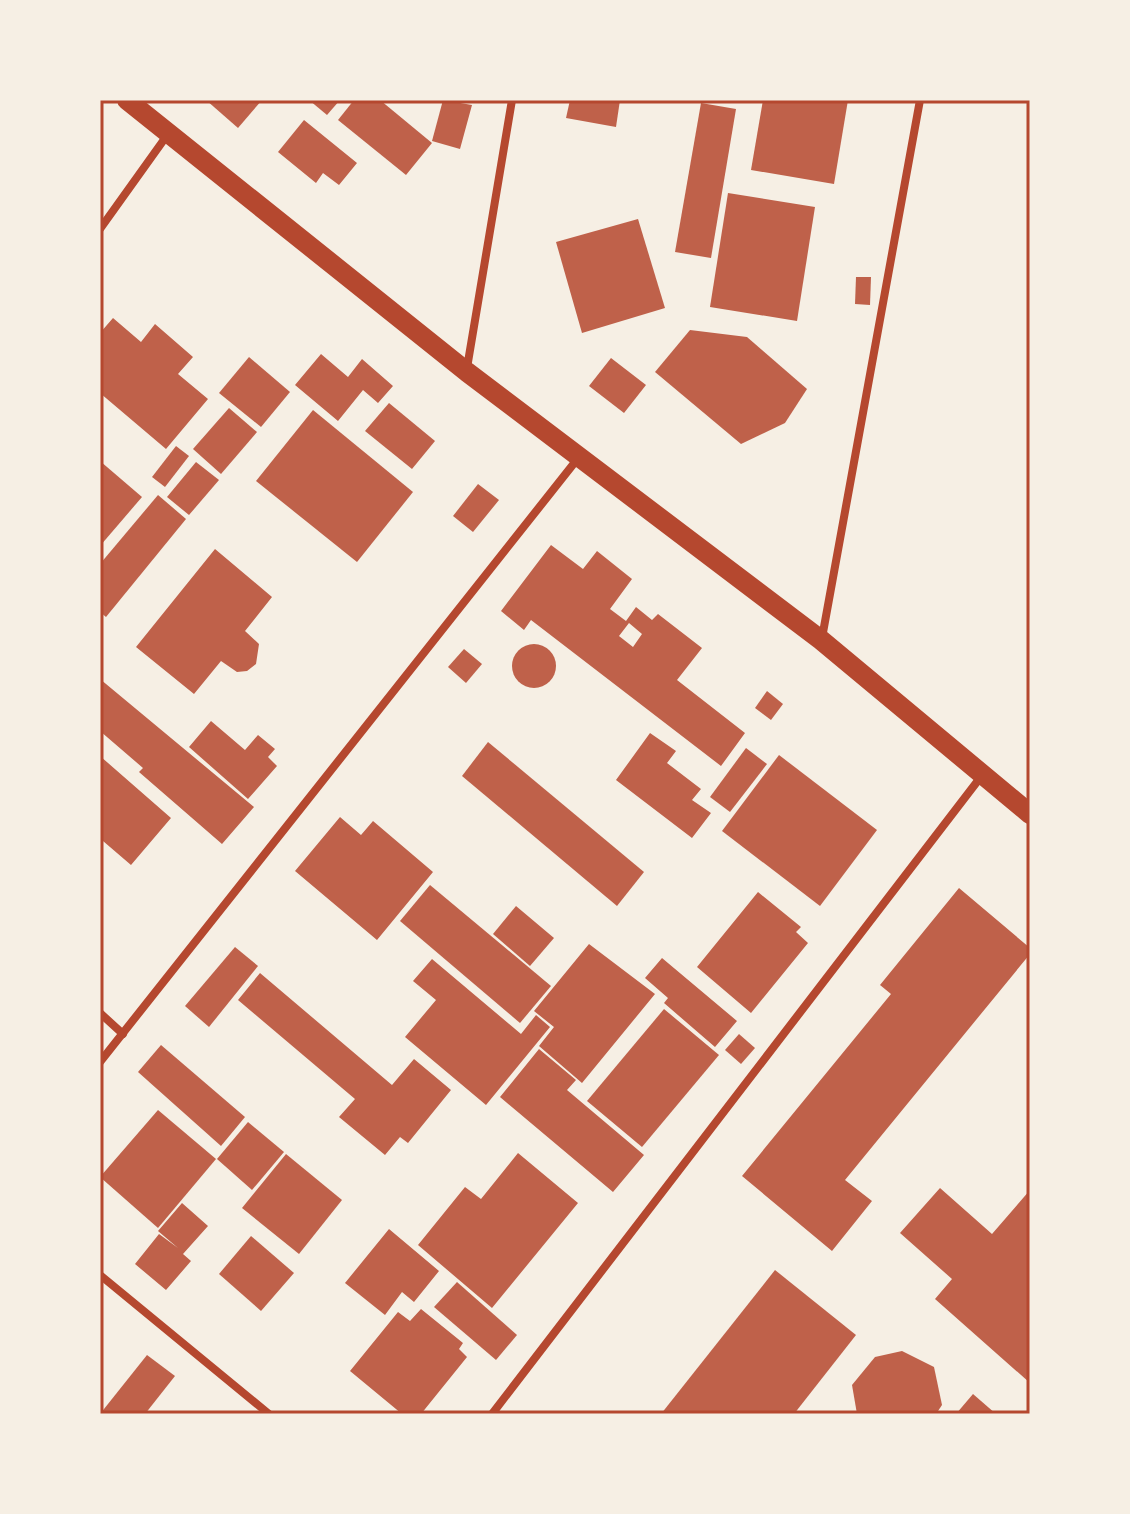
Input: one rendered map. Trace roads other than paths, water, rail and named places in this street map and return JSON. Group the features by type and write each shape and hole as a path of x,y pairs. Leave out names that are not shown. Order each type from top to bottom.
{"main road":[{"path":"127,100 467,372 821,640 1030,814"}],"street":[{"path":"467,372 512,100"},
{"path":"821,640 920,100"},
{"path":"100,229 169,134"},
{"path":"100,1062 579,456"},
{"path":"492,1414 983,774"},
{"path":"100,1013 123,1034"},
{"path":"100,1275 269,1414"}]}
